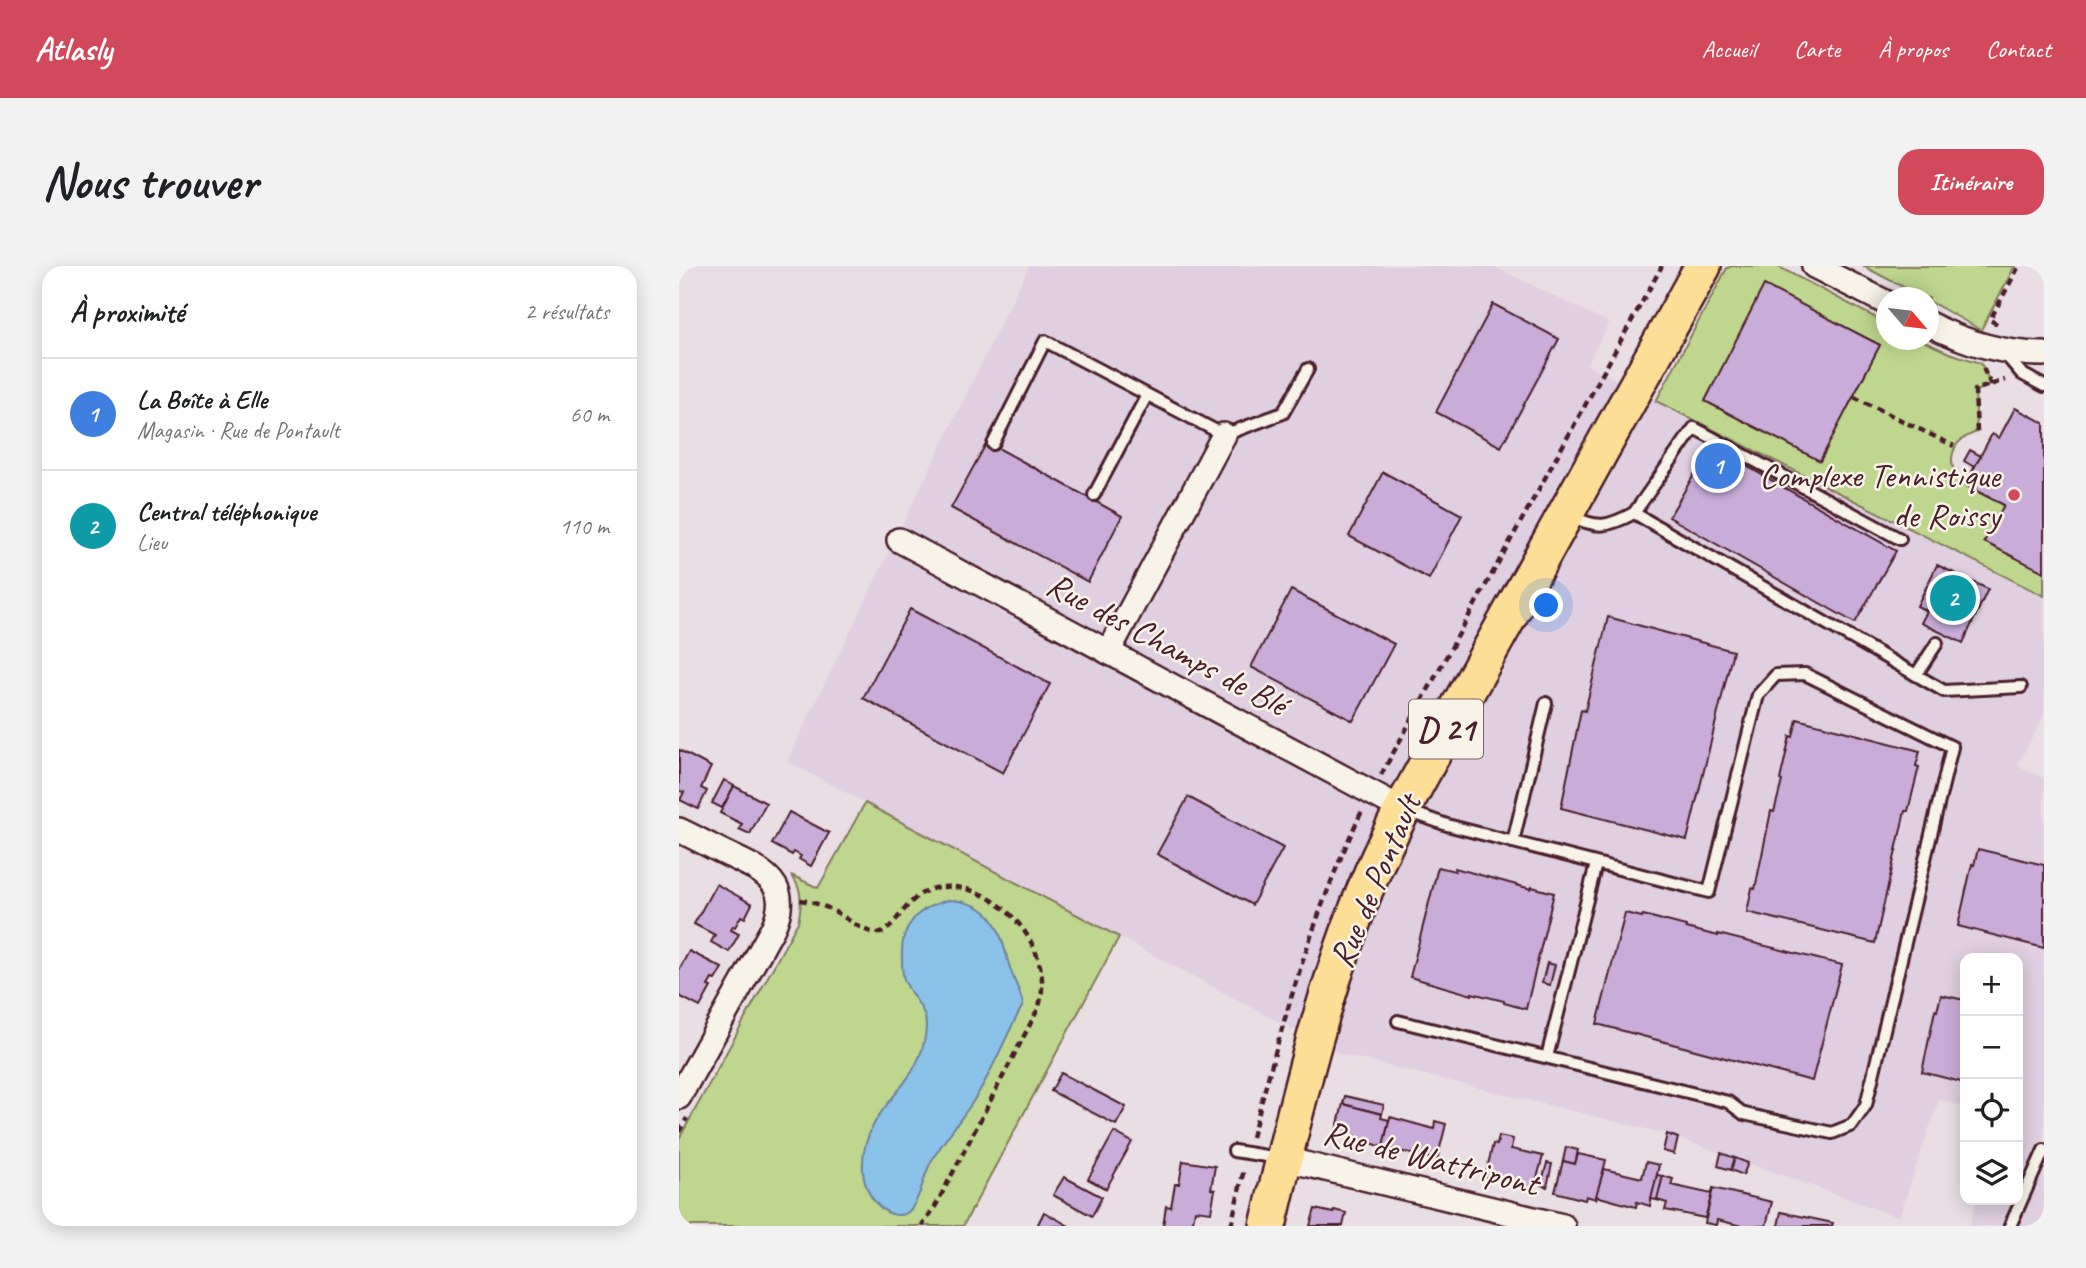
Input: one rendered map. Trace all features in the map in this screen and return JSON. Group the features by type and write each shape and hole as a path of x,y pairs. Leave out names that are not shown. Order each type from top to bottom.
{"main road":[{"name":"Rue de Pontault","path":"1268,1226 1336,972 1373,871 1402,809 1703,266"}],"street":[{"path":"1814,266 1876,297"},
{"path":"1939,329 1957,339 2003,352 2044,354"},
{"path":"1108,652 1224,435"},
{"name":"Rue des Champs de Blé","path":"899,541 1402,809"},
{"path":"679,830 762,872 776,887 780,902 773,928 679,1097"},
{"name":"Rue de Wattripont","path":"1284,1159 1563,1226"}],"lane":[{"path":"993,444 1045,341 1224,435 1283,414 1308,369"},
{"path":"2003,352 2022,374 2044,386"},
{"path":"1094,495 1147,395"},
{"path":"1565,513 1589,525 1613,525 1634,513 1694,428 1900,539"},
{"path":"1634,513 1944,691 2021,687"},
{"path":"1916,675 1937,643"},
{"path":"1398,1021 1728,1102 1744,1114 1832,1133 1852,1125 1865,1105 1952,747 1805,674 1776,675 1758,695 1709,892 1447,825 1402,809"},
{"path":"1513,842 1546,703"},
{"path":"1547,1057 1596,864"},
{"path":"2010,1226 2044,1150"},
{"path":"1234,1151 1284,1159"}],"path":[{"path":"2000,326 1990,320 2019,266"},
{"path":"1977,432 1975,390 2022,374"},
{"path":"1854,397 1954,446"},
{"path":"798,899 824,907 880,933 889,930 905,906 920,894 936,888 964,887 1000,906 1027,935 1034,947 1042,989 1038,1009 935,1207 922,1226"}],"shaded area":[{"path":"1029,266 1493,266 1609,323 1587,365 2044,596 2044,716 2017,765 2044,779 2044,1226 1969,1226 1975,1205 2023,1205 2023,953 1960,953 1960,1105 1939,1099 1899,1217 1667,1134 1340,1054 787,761"}],"green space":[{"path":"1732,266 1777,266 1876,318 1876,343 1765,286 1705,401 1820,461 1877,350 1939,348 1981,363 1991,385 1975,391 1977,432 1956,445 1952,463 1955,472 1968,486 2004,505 1985,542 2044,572 2044,596 1656,401 1727,268"},
{"path":"1863,266 2015,266 1981,330 1939,307 1939,287 1903,287"},
{"path":"865,803 1119,937 963,1226 686,1226 679,1222 679,1139 798,922 801,897 791,875 818,888"}],"water":[{"path":"950,900 978,907 993,921 1003,942 1023,1005 980,1090 932,1160 915,1204 907,1212 895,1215 882,1209 872,1197 864,1177 864,1154 875,1122 915,1066 924,1042 924,1013 908,988 903,974 904,936 921,912"}],"building":[{"path":"1764,285 1876,343 1877,350 1820,461 1705,401"},
{"path":"1493,304 1559,339 1501,447 1436,412"},
{"name":"Complexe Tennistique de Roissy","path":"2015,408 2044,423 2044,572 1984,542 2004,505 1965,485 1992,434 1999,438"},
{"path":"987,442 1122,516 1088,582 951,508"},
{"path":"1711,446 1896,551 1855,623 1669,517"},
{"path":"1970,450 1981,456 1974,467 1964,461"},
{"path":"1383,472 1462,515 1429,579 1349,536"},
{"path":"1937,565 1988,589 1963,643 1921,623 1927,611 1917,606"},
{"path":"1291,590 1394,644 1353,721 1251,667"},
{"path":"910,609 1050,684 1003,773 863,698"},
{"path":"1608,617 1733,651 1687,840 1561,808 1581,710 1585,711"},
{"path":"1797,719 1920,751 1916,766 1919,767 1908,811 1905,811 1875,943 1747,912 1752,888 1755,889 1771,811 1774,812 1782,781 1780,780 1790,736 1793,737"},
{"path":"679,750 711,767 701,788 707,791 698,809 680,800 684,792 679,791"},
{"path":"724,780 734,786 722,808 712,803"},
{"path":"734,786 766,803 750,834 739,829 742,824 720,813"},
{"path":"1188,797 1283,848 1252,905 1157,854"},
{"path":"789,812 829,833 811,866 799,859 801,856 794,852 792,855 772,844"},
{"path":"1978,849 2044,865 2044,948 1958,926"},
{"path":"1438,867 1455,871 1455,868 1554,893 1526,1009 1410,977"},
{"path":"716,884 752,904 745,918 741,916 731,930 739,934 729,952 711,942 715,935 694,924"},
{"path":"1625,913 1643,915 1686,928 1842,965 1812,1081 1597,1024"},
{"path":"689,951 722,968 708,986 711,987 700,1007 679,996 679,970"},
{"path":"1547,963 1555,965 1550,985 1542,983"},
{"path":"1941,995 1960,999 1960,1082 1922,1072 1935,1010 1937,1011"},
{"path":"1061,1073 1126,1107 1116,1125 1051,1091"},
{"path":"1345,1096 1384,1105 1382,1114 1343,1104"},
{"path":"1343,1104 1382,1114 1381,1118 1389,1120 1383,1147 1336,1132"},
{"path":"1390,1117 1434,1129 1435,1121 1446,1124 1437,1160 1383,1147"},
{"path":"1114,1132 1132,1142 1106,1189 1088,1179"},
{"path":"1667,1134 1678,1138 1674,1154 1663,1151"},
{"path":"1499,1136 1513,1139 1511,1149 1543,1156 1534,1189 1485,1177 1493,1144 1497,1145"},
{"path":"1566,1147 1578,1150 1575,1164 1563,1161"},
{"path":"1721,1153 1735,1158 1731,1170 1718,1166"},
{"path":"1578,1154 1606,1160 1596,1199 1586,1196 1585,1200 1555,1192 1563,1161 1575,1164"},
{"path":"1735,1158 1748,1163 1743,1175 1731,1170"},
{"path":"1183,1161 1215,1166 1211,1212 1195,1210 1192,1226 1163,1226 1166,1206 1171,1207"},
{"path":"1646,1162 1659,1165 1650,1206 1637,1202 1636,1207 1596,1196 1604,1169 1642,1178"},
{"path":"1547,1163 1552,1164 1547,1187 1541,1185"},
{"path":"1657,1175 1663,1176 1657,1200 1651,1199"},
{"path":"1663,1176 1673,1179 1671,1185 1712,1194 1705,1218 1665,1210 1667,1203 1657,1200"},
{"path":"1064,1177 1102,1197 1092,1216 1053,1195"},
{"path":"1713,1188 1772,1202 1766,1226 1742,1226 1717,1220 1716,1225 1705,1223"},
{"path":"1315,1209 1346,1213 1343,1226 1310,1226"},
{"path":"1044,1212 1069,1226 1037,1226"},
{"path":"1781,1212 1833,1223 1832,1226 1778,1226"}],"place":[{"name":"La Boîte à Elle","path":"1718,466"},
{"name":"Complexe Tennistique de Roissy","path":"2014,495"},
{"name":"Central téléphonique","path":"1953,598"}]}
